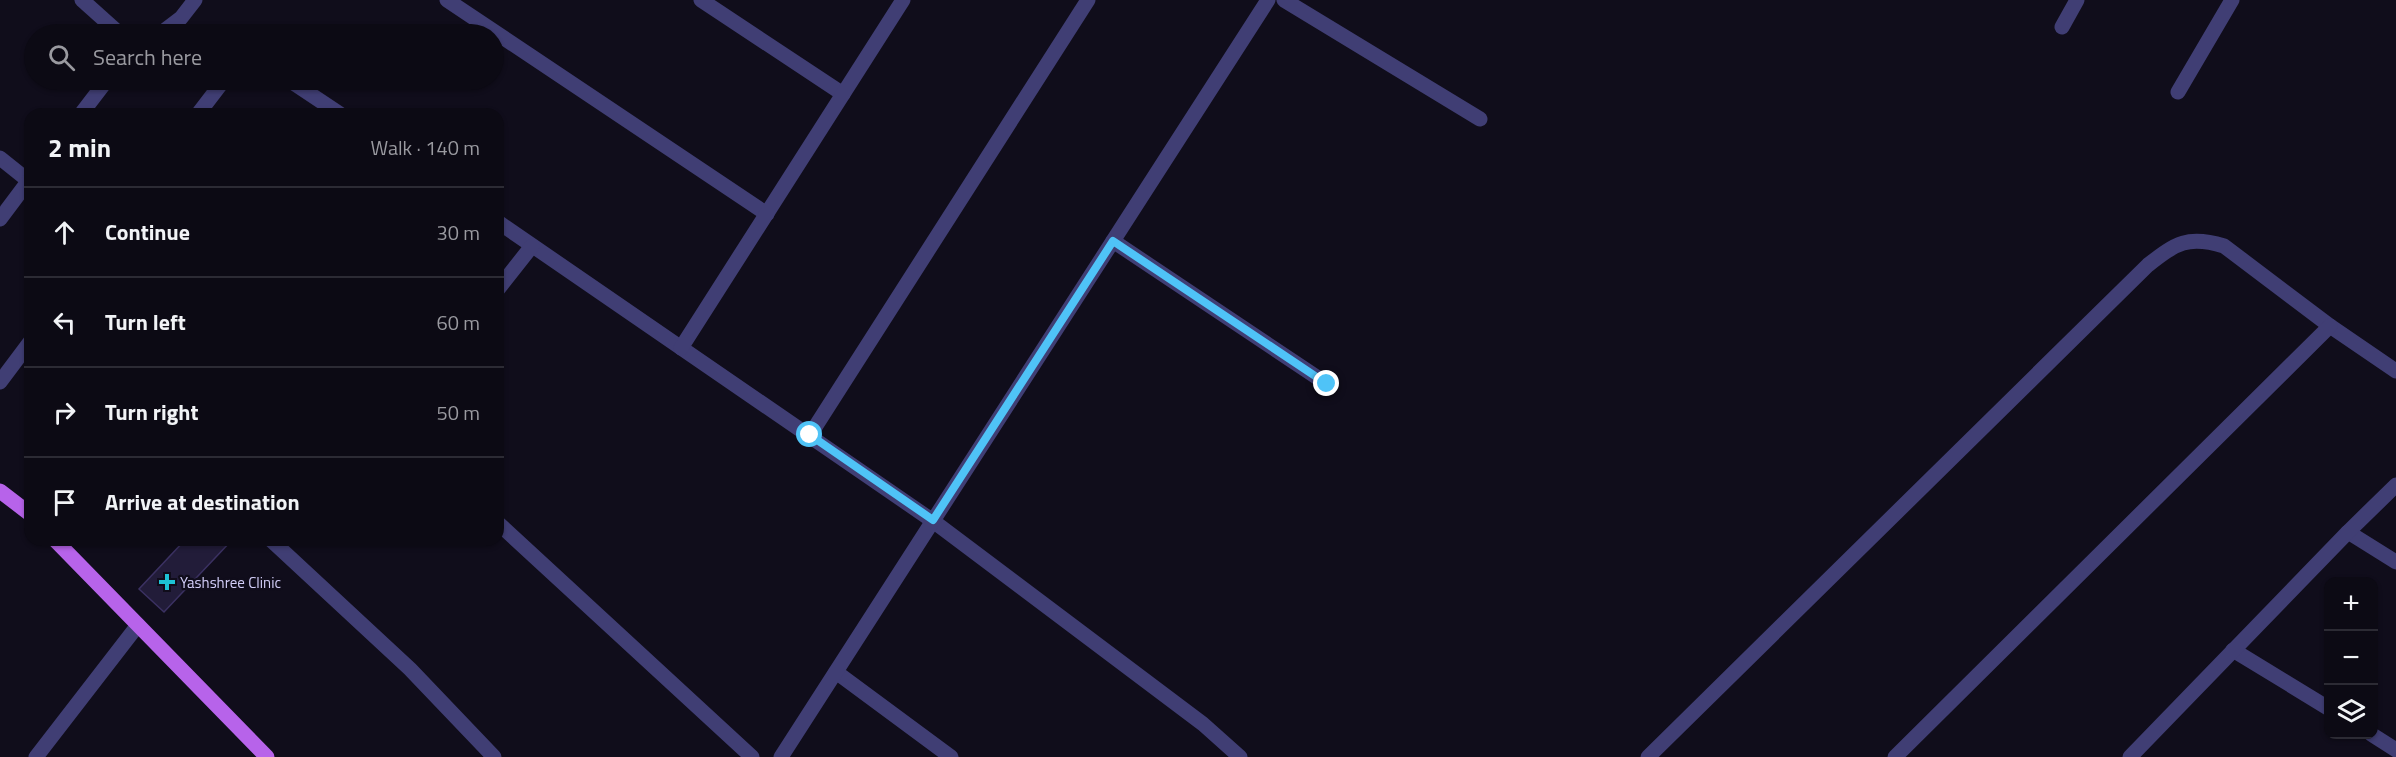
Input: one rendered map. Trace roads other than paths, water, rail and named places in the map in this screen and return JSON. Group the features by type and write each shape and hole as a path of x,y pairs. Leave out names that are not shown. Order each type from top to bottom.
{"main road":[{"path":"0,491 24,509"},
{"path":"61,546 267,757"}],"street":[{"path":"82,0 109,24"},
{"path":"173,24 195,0"},
{"path":"447,0 483,24"},
{"path":"701,0 843,94"},
{"path":"681,348 903,0"},
{"path":"810,435 1088,0"},
{"path":"781,757 1268,0"},
{"path":"1284,0 1480,118"},
{"path":"2062,27 2077,0"},
{"path":"2178,92 2232,0"},
{"path":"504,38 767,214"},
{"path":"86,108 99,90"},
{"path":"203,108 216,90"},
{"path":"305,90 331,108"},
{"path":"0,158 24,176"},
{"path":"0,219 24,188"},
{"path":"504,226 933,520 1203,724 1240,757"},
{"path":"1648,757 2148,265 2168,249 2187,242 2205,240 2224,246 2330,326 2396,371"},
{"path":"1113,241 1327,384"},
{"path":"504,282 532,246"},
{"path":"1895,757 2330,326"},
{"path":"0,382 24,350"},
{"path":"2130,757 2396,485"},
{"path":"504,529 753,757"},
{"path":"2348,532 2396,562"},
{"path":"277,546 402,662 494,757"},
{"path":"36,757 138,625"},
{"path":"2234,650 2324,706"},
{"path":"836,672 951,757"},
{"path":"2378,739 2396,750"}],"place":[{"name":"Yashshree Clinic","path":"167,582"}]}
